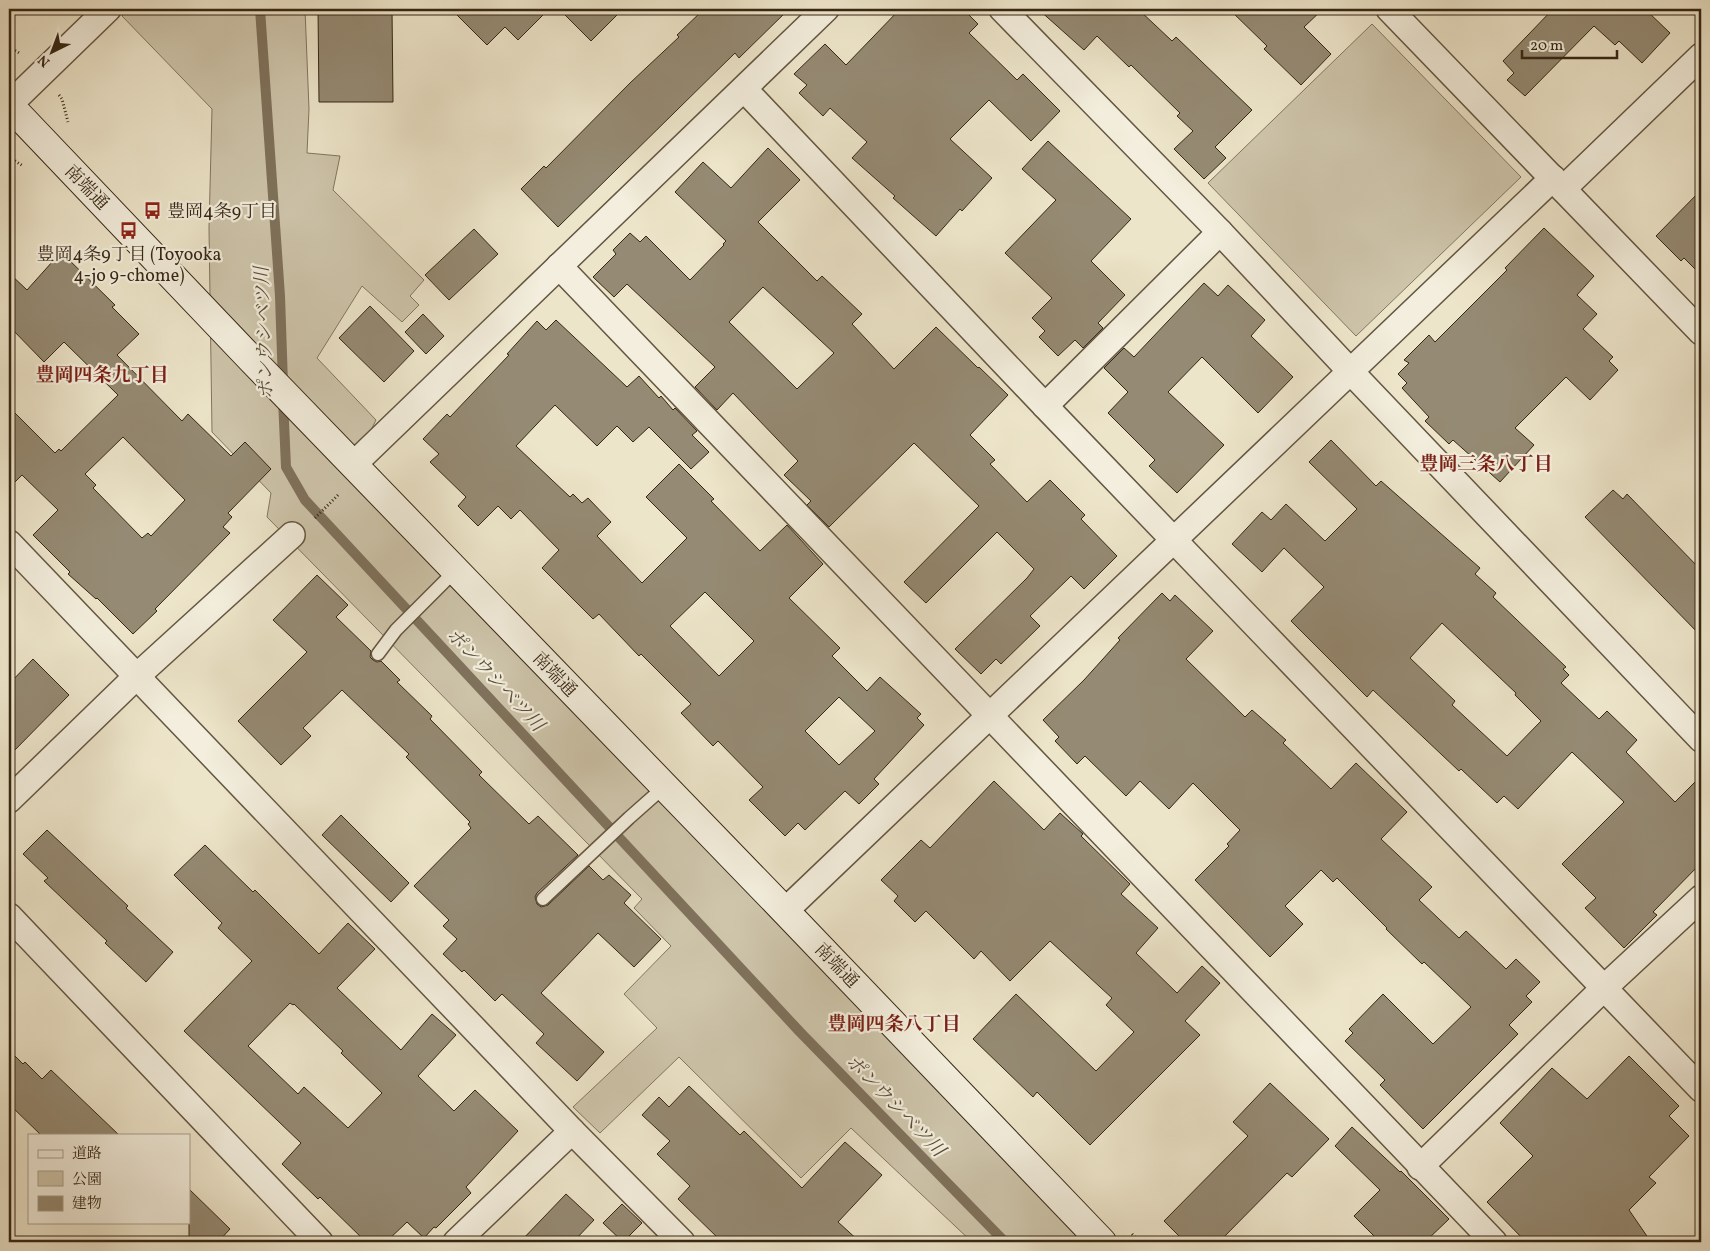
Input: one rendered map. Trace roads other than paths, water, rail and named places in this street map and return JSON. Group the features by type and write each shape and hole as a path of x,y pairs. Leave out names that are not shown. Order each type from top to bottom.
{"main road":[{"name":"南端通","path":"9,105 319,428 349,476 456,570 785,910 1102,1242"}],"street":[{"path":"9,105 108,9"},
{"path":"349,476 559,266 826,9"},
{"path":"1002,9 1220,232 1701,739"},
{"path":"1389,9 1701,332"},
{"path":"785,910 1351,372 1558,183 1701,56"},
{"path":"744,89 1045,406 1701,1089"},
{"path":"1045,406 1220,232"},
{"path":"559,266 1494,1242"},
{"path":"9,800 137,676 302,528"},
{"path":"9,543 572,1131 682,1242"},
{"path":"1420,1166 1605,987 1701,898"},
{"path":"9,916 320,1242"},
{"path":"456,1242 572,1131"}],"lane":[{"path":"378,654 396,630 456,570"},
{"path":"543,899 664,787"}],"waterway":[{"name":"ポンウシベツ川","path":"260,9 280,296 283,384"},
{"name":"ポンウシベツ川","path":"283,399 286,467 305,500 800,1032 1005,1242"}],"place":[{"name":"豊岡4条9丁目","path":"153,211"},
{"name":"豊岡4条9丁目 (Toyooka 4-jo 9-chome)","path":"129,231"}],"district":[{"name":"豊岡四条九丁目","path":"102,374"},
{"name":"豊岡三条八丁目","path":"1486,463"},
{"name":"豊岡四条八丁目","path":"894,1023"}]}
